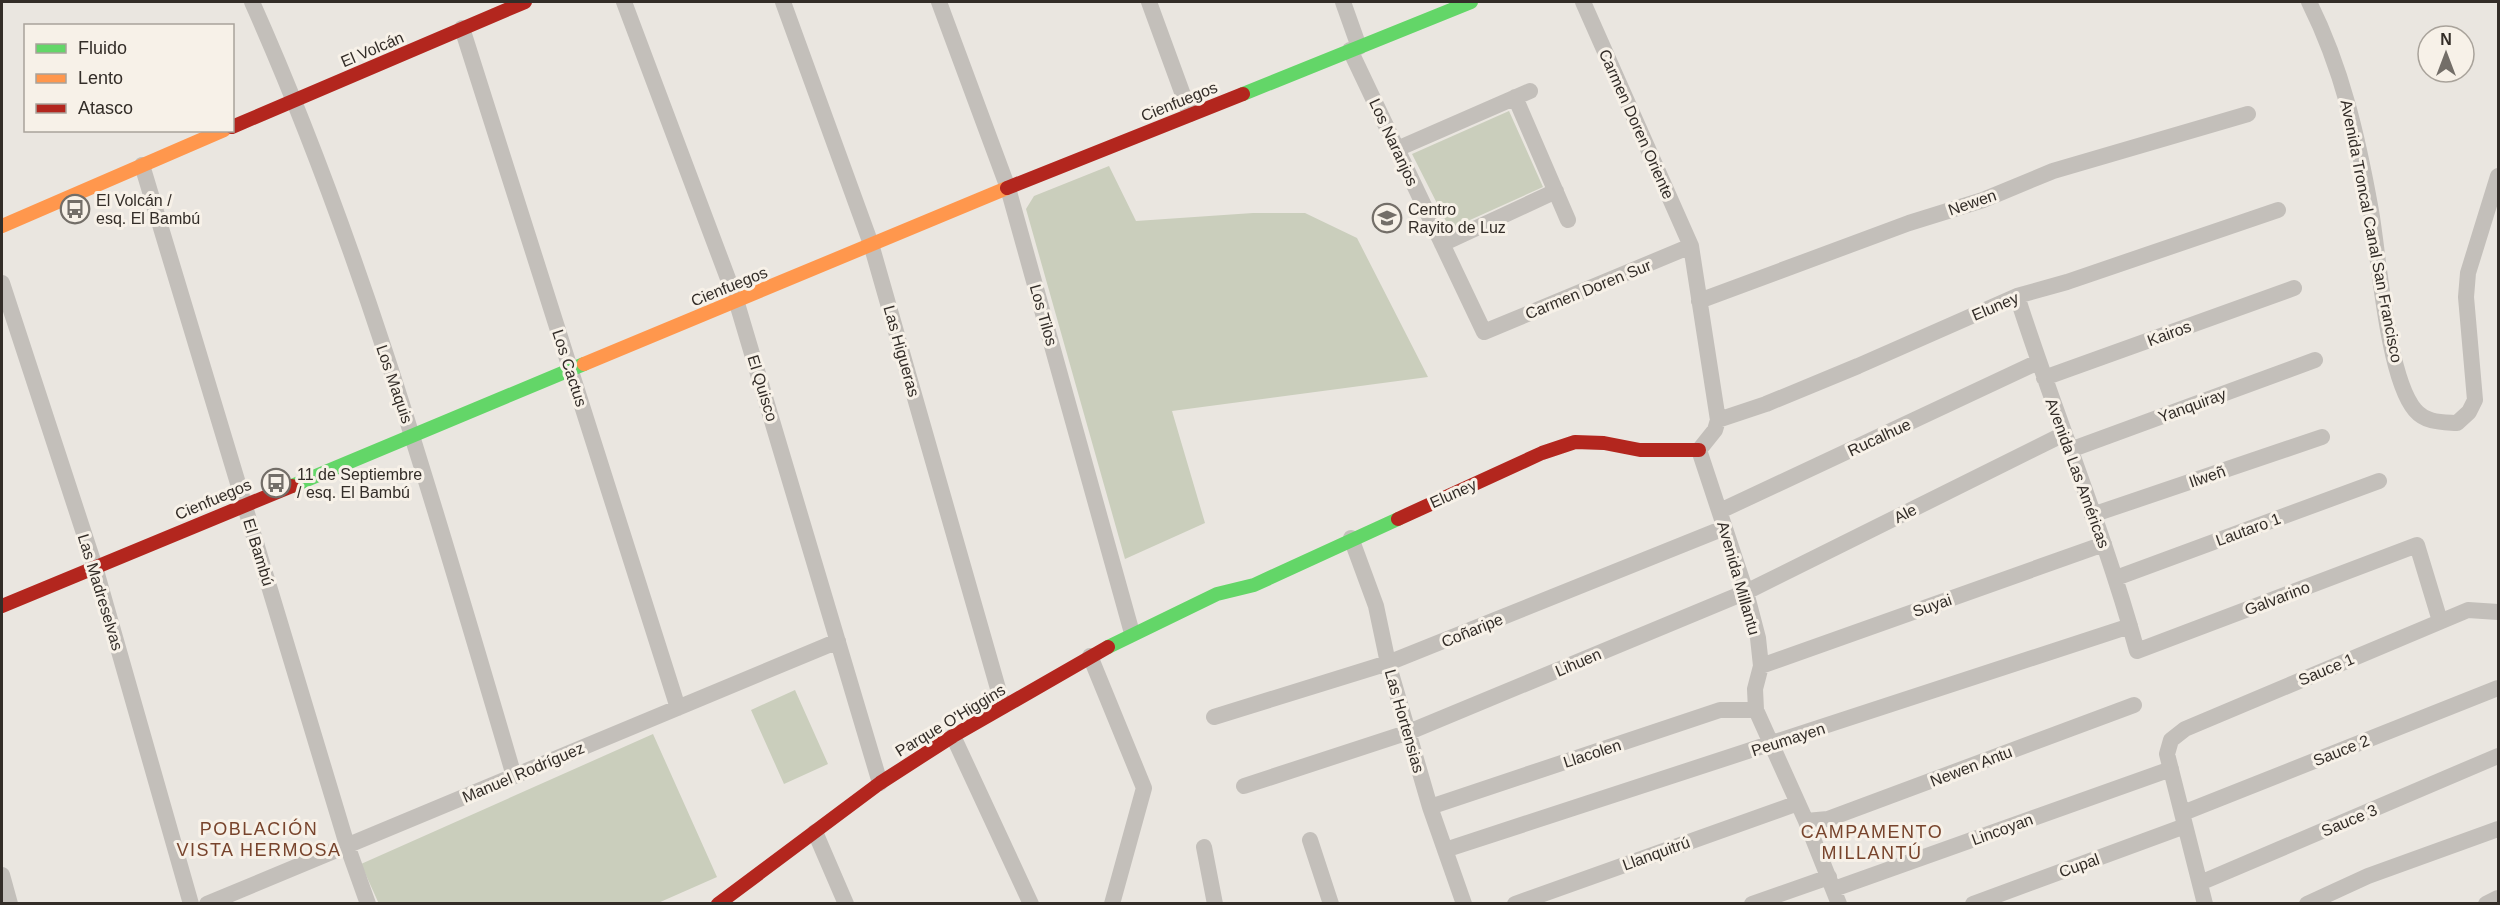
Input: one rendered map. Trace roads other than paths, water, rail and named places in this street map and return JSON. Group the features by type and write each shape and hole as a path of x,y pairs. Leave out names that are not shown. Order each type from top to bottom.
{"street":[{"name":"Los Maquis","path":"252,2 295,100 413,435 514,776"},
{"name":"El Volcán","path":"234,126 525,2"},
{"name":"El Quisco","path":"624,2 736,300 880,783"},
{"name":"Las Higueras","path":"783,2 871,244 1003,706"},
{"name":"Los Tilos","path":"939,2 1008,188 1132,633"},
{"path":"1149,2 1190,114"},
{"name":"Los Naranjos","path":"1342,2 1354,48 1397,149 1484,332"},
{"name":"Cienfuegos","path":"2,606 871,244 1471,2"},
{"name":"Carmen Doren Oriente","path":"1583,2 1691,246"},
{"name":"Avenida Troncal Canal San Francisco","path":"2309,2 2338,69 2351,110 2371,211 2392,349 2402,384 2415,411 2431,422 2457,423 2469,412 2475,400 2466,297 2468,273 2499,176"},
{"name":"Los Cactus","path":"462,28 678,708"},
{"path":"1397,149 1523,94 1568,220"},
{"name":"Newen","path":"1699,301 1910,223 1983,200 2053,171 2248,114"},
{"path":"2,226 219,132"},
{"name":"El Bambú","path":"142,165 347,845 368,903"},
{"path":"1442,244 1556,191"},
{"name":"Eluney","path":"1718,420 1858,366 2017,296 2067,282 2278,210"},
{"path":"1691,246 1718,420 1715,430 1699,450"},
{"name":"Carmen Doren Sur","path":"1484,332 1691,246"},
{"name":"Las Madreselvas","path":"2,283 95,567 191,903"},
{"name":"Kairos","path":"2044,378 2294,288"},
{"name":"Avenida Las Américas","path":"2017,296 2038,362 2116,578 2137,651"},
{"name":"Yanquiray","path":"2070,450 2315,360"},
{"name":"Rucalhue","path":"1722,519 2038,362"},
{"name":"Ale","path":"1746,592 2064,434"},
{"name":"Ilweñ","path":"2092,515 2322,437"},
{"name":"Eluney","path":"1217,594 1254,585 1351,538 1542,453 1575,442 1604,443 1640,450 1699,450"},
{"name":"Avenida Millantu","path":"1699,450 1746,592 1758,638 1761,666 1755,688 1756,710 1834,890"},
{"name":"Lautaro 1","path":"2116,578 2379,481"},
{"name":"Coñaripe","path":"1214,717 1388,663 1722,519"},
{"name":"Las Hortensias","path":"1351,538 1376,606 1388,663 1430,807 1464,903"},
{"name":"Suyai","path":"1761,666 2104,544"},
{"name":"Galvarino","path":"2137,651 2417,545 2440,621"},
{"name":"Lihuen","path":"1244,786 1409,732 1746,592"},
{"name":"Parque O'Higgins","path":"718,903 880,783 953,736 1132,633 1217,594"},
{"name":"Sauce 1","path":"2169,761 2171,740 2185,729 2468,610 2499,612"},
{"name":"Peumayen","path":"1445,850 2130,626"},
{"name":"Manuel Rodríguez","path":"207,903 838,641"},
{"path":"1090,656 1144,788 1112,903"},
{"name":"Sauce 2","path":"2184,819 2499,688"},
{"name":"Newen Antu","path":"1806,821 1828,819 2134,705"},
{"name":"Llacolen","path":"1430,807 1720,710 1756,710"},
{"path":"953,736 1031,903"},
{"name":"Sauce 3","path":"2200,883 2499,756"},
{"path":"2169,761 2205,903"},
{"name":"Lincoyan","path":"1752,903 1834,890 2169,761"},
{"name":"Llanquitrú","path":"1515,903 1798,803"},
{"name":"Cupal","path":"1973,903 2184,819"},
{"path":"2307,903 2368,876 2499,829"},
{"path":"815,832 846,903"},
{"path":"1310,840 1331,903"},
{"path":"1204,847 1215,903"},
{"path":"2,874 10,903"},
{"path":"2486,903 2499,898"}],"place":[{"name":"El Volcán / esq. El Bambú","path":"75,209"},
{"name":"Centro Rayito de Luz","path":"1387,218"},
{"name":"11 de Septiembre / esq. El Bambú","path":"276,483"}],"district":[{"name":"POBLACIÓN VISTA HERMOSA","path":"259,839"},
{"name":"CAMPAMENTO MILLANTÚ","path":"1872,842"}]}
